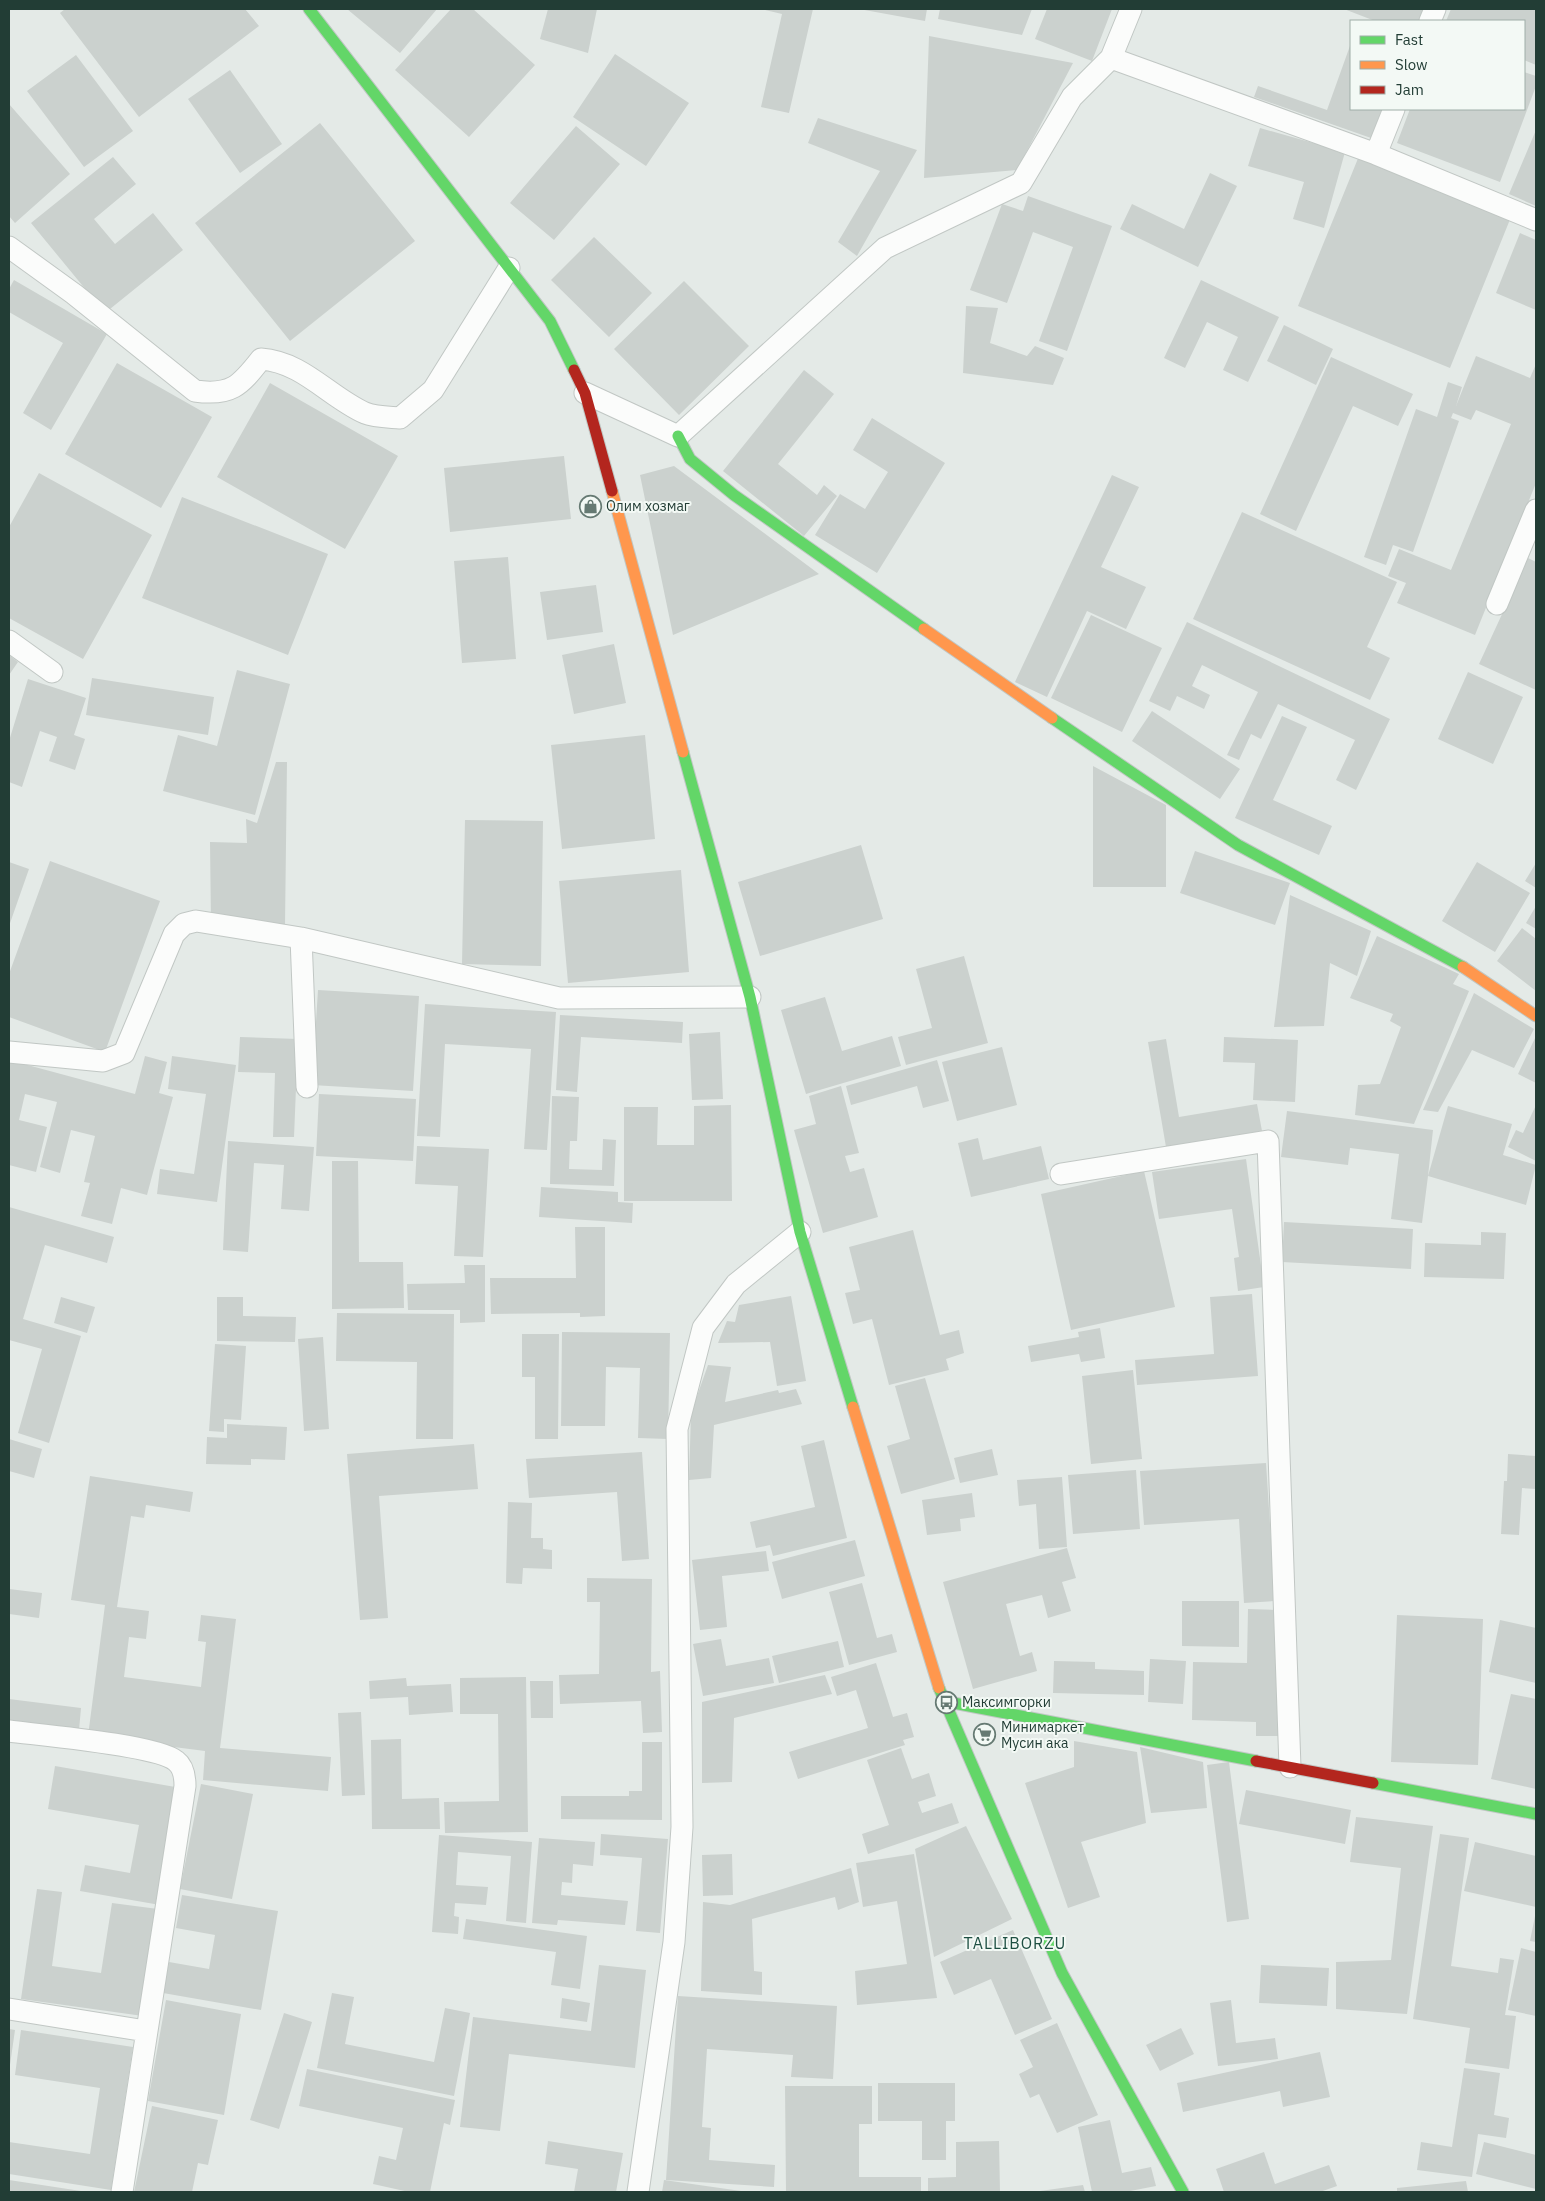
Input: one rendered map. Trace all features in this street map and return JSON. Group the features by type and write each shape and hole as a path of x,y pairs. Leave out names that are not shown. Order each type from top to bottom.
{"main road":[{"path":"309,9 550,321 585,393 750,997 800,1232 943,1701 1062,1973 1183,2192"},
{"path":"678,436 690,459 734,495 907,618 1238,844 1451,959 1536,1016"},
{"path":"943,1701 1536,1814"}],"street":[{"path":"585,393 678,436 885,248 1021,183 1072,97 1111,58 1131,9"},
{"path":"1111,58 1376,154 1536,220"},
{"path":"1376,154 1394,110"},
{"path":"9,247 74,294 195,391 217,394 244,380 262,359 278,360 304,374 365,413 400,418 432,390 509,268"},
{"path":"1497,604 1536,510"},
{"path":"9,641 52,672"},
{"path":"9,1052 103,1061 124,1053 174,934 184,924 196,921 301,938 559,998 750,997"},
{"path":"301,938 307,1087"},
{"path":"1061,1174 1268,1141 1290,1767"},
{"path":"638,2192 674,1942 682,1827 677,1429 703,1328 736,1284 800,1232"},
{"path":"9,1731 153,1751 177,1762 181,1768 185,1786 122,2192"},
{"path":"9,2009 146,2031"}],"building":[{"path":"65,9 245,9 259,26 139,117 60,13"},
{"path":"347,9 437,9 400,53"},
{"path":"451,9 473,9 535,65 469,137 395,70"},
{"path":"548,9 597,9 588,53 540,39"},
{"path":"761,9 813,9 789,113 761,107 782,14"},
{"path":"859,9 927,9 925,21"},
{"path":"940,9 1032,9 1022,35 938,19"},
{"path":"1047,9 1112,9 1092,61 1035,39"},
{"path":"1344,9 1424,9 1419,20 1372,20"},
{"path":"1451,9 1536,9 1536,65 1525,60 1525,20 1446,20"},
{"path":"929,36 1073,63 1017,170 924,178"},
{"path":"1350,46 1350,110 1382,110 1371,138 1254,97 1258,86 1327,110"},
{"path":"615,54 689,103 646,166 573,117"},
{"path":"76,55 133,131 84,167 27,91"},
{"path":"230,70 282,144 240,173 188,99"},
{"path":"1525,72 1536,76 1536,86 1500,182 1397,143 1410,110 1525,110"},
{"path":"9,104 70,174 15,223 9,216"},
{"path":"818,118 917,150 857,256 838,242 880,171 808,143"},
{"path":"320,123 415,241 290,341 195,223"},
{"path":"576,126 620,164 554,240 510,203"},
{"path":"1260,128 1345,152 1324,228 1293,219 1304,182 1248,166"},
{"path":"1536,130 1536,206 1509,194"},
{"path":"1359,156 1511,217 1450,368 1298,306"},
{"path":"113,157 136,184 94,219 115,244 153,213 183,250 105,313 31,223"},
{"path":"1210,173 1237,186 1198,267 1120,229 1132,204 1184,229"},
{"path":"1028,196 1112,226 1067,351 1039,341 1073,247 1033,232 1007,303 970,290 1002,204 1023,211"},
{"path":"1520,233 1536,240 1536,310 1496,293"},
{"path":"594,237 652,293 609,337 551,280"},
{"path":"14,280 107,334 51,430 23,413 63,343 9,312 9,289"},
{"path":"1201,280 1279,317 1248,382 1223,370 1238,337 1207,322 1185,368 1164,358"},
{"path":"684,281 749,346 679,415 614,349"},
{"path":"966,306 998,308 990,343 1027,356 1035,346 1064,358 1053,385 963,373"},
{"path":"1284,325 1333,349 1316,385 1267,361"},
{"path":"1476,356 1530,378 1536,364 1536,483 1475,635 1397,603 1406,583 1388,576 1399,549 1451,570 1511,424 1476,410 1471,420 1453,413 1451,418 1459,421 1413,552 1393,545 1386,565 1364,557 1416,409 1437,417 1448,382 1462,387 1456,406"},
{"path":"1331,357 1413,394 1398,426 1353,406 1296,531 1260,514"},
{"path":"117,363 212,417 161,508 65,454"},
{"path":"804,370 834,394 778,464 817,495 824,485 837,496 804,536 723,471"},
{"path":"270,383 398,456 345,549 217,477"},
{"path":"872,418 945,463 877,573 815,535 840,494 865,509 888,472 853,450"},
{"path":"564,456 571,519 450,532 444,468"},
{"path":"674,466 819,574 673,635 640,475"},
{"path":"39,473 152,535 83,659 9,618 9,527"},
{"path":"1112,475 1139,487 1101,567 1146,587 1126,629 1087,611 1047,697 1015,682"},
{"path":"182,497 328,554 288,655 142,598"},
{"path":"1242,512 1397,582 1367,647 1390,658 1370,700 1193,619"},
{"path":"508,557 516,659 462,663 454,561"},
{"path":"1528,558 1536,562 1536,690 1479,664"},
{"path":"596,585 603,632 547,640 540,592"},
{"path":"1091,615 1162,648 1122,732 1051,698"},
{"path":"1187,622 1390,719 1356,790 1336,780 1355,740 1278,704 1261,739 1251,734 1239,760 1227,755 1258,692 1202,665 1192,686 1210,695 1204,709 1177,696 1170,711 1149,701"},
{"path":"614,644 626,703 574,714 562,655"},
{"path":"9,655 18,662 9,675"},
{"path":"237,670 290,684 255,815 163,791 178,735 217,746"},
{"path":"1468,672 1523,697 1493,764 1438,739"},
{"path":"92,678 214,697 208,735 86,715"},
{"path":"28,679 86,698 74,735 85,739 75,770 49,761 57,737 40,731 22,787 9,782 9,741"},
{"path":"1152,711 1240,769 1220,799 1132,741"},
{"path":"1282,716 1307,727 1273,800 1332,826 1319,855 1235,818"},
{"path":"645,735 655,839 562,849 551,745"},
{"path":"276,762 287,762 285,925 211,924 210,842 247,843 246,819 257,823"},
{"path":"1093,766 1166,805 1166,887 1093,887"},
{"path":"465,820 543,821 541,966 462,964"},
{"path":"861,845 883,919 760,956 738,882"},
{"path":"1195,851 1290,883 1275,925 1180,893"},
{"path":"50,861 160,901 105,1052 9,1017 9,974"},
{"path":"9,862 29,869 9,926"},
{"path":"1477,862 1530,893 1495,952 1442,921"},
{"path":"1536,863 1536,888 1525,881"},
{"path":"681,870 689,972 568,983 559,881"},
{"path":"1290,895 1371,931 1357,976 1330,963 1324,1026 1274,1027"},
{"path":"1536,906 1536,929 1526,923"},
{"path":"1522,928 1536,939 1536,991 1497,961"},
{"path":"1377,936 1459,974 1453,984 1469,991 1414,1124 1355,1115 1358,1085 1380,1084 1401,1027 1390,1021 1393,1014 1350,998"},
{"path":"964,956 988,1043 906,1065 898,1037 932,1028 916,969"},
{"path":"318,990 419,996 413,1091 312,1085"},
{"path":"1474,993 1534,1029 1514,1068 1472,1050 1438,1112 1423,1110"},
{"path":"825,997 842,1051 892,1036 901,1066 806,1094 781,1010"},
{"path":"425,1004 556,1012 547,1150 524,1149 531,1049 445,1044 440,1137 417,1136"},
{"path":"560,1015 683,1022 682,1043 581,1037 577,1092 556,1090"},
{"path":"720,1032 723,1099 692,1100 689,1034"},
{"path":"1536,1036 1536,1083 1518,1074"},
{"path":"240,1037 298,1039 294,1137 273,1137 275,1073 238,1072"},
{"path":"1224,1037 1298,1040 1295,1102 1253,1100 1255,1063 1223,1062"},
{"path":"1166,1039 1179,1117 1257,1104 1262,1131 1166,1147 1148,1042"},
{"path":"1002,1047 1017,1105 957,1121 942,1062"},
{"path":"145,1056 167,1062 159,1093 173,1097 147,1195 121,1188 112,1224 81,1216 90,1183 84,1182 95,1136 71,1130 60,1173 40,1167 57,1102 25,1094 19,1120 47,1127 36,1172 9,1165 9,1060 135,1094"},
{"path":"172,1056 236,1065 217,1202 157,1194 160,1169 194,1174 206,1094 168,1089"},
{"path":"937,1060 949,1101 923,1108 917,1086 851,1105 846,1086"},
{"path":"841,1086 859,1153 845,1156 850,1172 864,1168 878,1217 823,1233 794,1130 816,1124 809,1096"},
{"path":"319,1094 416,1099 413,1161 316,1156"},
{"path":"552,1096 579,1097 577,1141 570,1141 569,1169 602,1170 603,1139 616,1140 614,1186 550,1184"},
{"path":"731,1105 732,1201 624,1201 624,1107 658,1107 657,1145 694,1145 694,1106"},
{"path":"1536,1105 1536,1161 1508,1147 1516,1130 1523,1133"},
{"path":"1448,1106 1512,1124 1503,1155 1536,1165 1526,1205 1428,1176"},
{"path":"1287,1111 1433,1130 1422,1223 1391,1219 1399,1154 1350,1148 1348,1165 1281,1157"},
{"path":"978,1138 983,1160 1041,1146 1049,1179 971,1197 958,1143"},
{"path":"228,1141 314,1147 309,1211 281,1209 284,1165 254,1163 248,1252 223,1250"},
{"path":"417,1146 489,1149 483,1257 454,1256 458,1186 415,1184"},
{"path":"1246,1159 1264,1287 1238,1291 1234,1258 1239,1257 1232,1209 1159,1219 1152,1172"},
{"path":"332,1161 358,1161 359,1262 403,1262 404,1308 332,1309"},
{"path":"1144,1171 1175,1307 1071,1330 1041,1194"},
{"path":"541,1187 618,1192 618,1202 633,1203 632,1223 539,1217"},
{"path":"9,1207 114,1237 107,1263 45,1245 23,1319 81,1336 49,1443 18,1433 42,1349 9,1340"},
{"path":"1284,1222 1413,1229 1411,1269 1282,1262"},
{"path":"575,1227 605,1227 605,1316 580,1317 580,1313 491,1314 490,1278 576,1278"},
{"path":"913,1230 940,1335 959,1330 964,1353 946,1359 949,1370 889,1385 872,1319 853,1324 845,1293 860,1290 849,1247"},
{"path":"1481,1232 1506,1233 1504,1279 1424,1277 1425,1243 1481,1245"},
{"path":"464,1265 485,1265 485,1322 460,1323 460,1310 408,1310 407,1284 465,1283"},
{"path":"1252,1294 1258,1376 1137,1385 1135,1360 1214,1354 1210,1297"},
{"path":"791,1296 806,1381 777,1386 770,1342 718,1343 727,1321 735,1322 739,1305"},
{"path":"61,1297 95,1307 87,1333 54,1323"},
{"path":"217,1297 243,1297 243,1316 296,1317 295,1342 217,1341"},
{"path":"337,1313 454,1314 453,1439 416,1439 417,1362 336,1361"},
{"path":"1100,1328 1105,1358 1081,1362 1079,1354 1031,1362 1028,1346 1079,1337 1078,1332"},
{"path":"562,1332 670,1333 668,1439 638,1438 640,1368 606,1367 605,1426 561,1426"},
{"path":"522,1334 559,1334 558,1439 535,1439 535,1377 522,1377"},
{"path":"323,1337 329,1429 304,1431 298,1339"},
{"path":"215,1344 246,1346 241,1420 224,1419 224,1432 209,1431"},
{"path":"708,1365 731,1367 725,1402 778,1390 779,1393 796,1389 802,1404 714,1425 711,1478 689,1480 691,1413"},
{"path":"1133,1370 1142,1459 1091,1464 1082,1376"},
{"path":"925,1378 955,1479 901,1494 887,1446 910,1439 895,1386"},
{"path":"227,1424 287,1427 285,1460 251,1459 251,1465 206,1464 207,1437 227,1438"},
{"path":"9,1439 42,1449 34,1478 9,1471"},
{"path":"824,1440 847,1538 773,1556 770,1545 756,1548 750,1522 815,1507 801,1446"},
{"path":"474,1444 478,1489 379,1496 388,1618 360,1620 347,1454"},
{"path":"992,1449 998,1475 960,1483 954,1458"},
{"path":"642,1452 649,1559 622,1561 617,1492 529,1498 526,1459"},
{"path":"1508,1454 1536,1456 1536,1489 1522,1488 1519,1535 1501,1534 1504,1481 1507,1481"},
{"path":"1266,1463 1275,1601 1244,1603 1239,1519 1144,1525 1140,1471"},
{"path":"1136,1470 1140,1529 1073,1534 1068,1475"},
{"path":"90,1476 193,1492 190,1512 146,1505 144,1518 131,1516 117,1607 149,1611 146,1639 129,1637 124,1677 201,1687 206,1642 198,1641 201,1615 236,1619 220,1748 331,1757 328,1791 203,1780 205,1751 88,1736 105,1605 71,1600"},
{"path":"1062,1477 1067,1547 1039,1549 1036,1504 1019,1506 1017,1480"},
{"path":"972,1493 975,1517 960,1519 961,1531 927,1535 922,1500"},
{"path":"508,1502 532,1503 531,1538 543,1538 543,1549 552,1550 552,1569 523,1568 522,1584 506,1583"},
{"path":"855,1540 865,1576 782,1599 772,1562"},
{"path":"1067,1548 1076,1578 1062,1582 1071,1611 1048,1618 1042,1595 1006,1604 1020,1656 1032,1652 1037,1671 973,1689 943,1582"},
{"path":"766,1551 769,1571 722,1576 727,1627 700,1630 692,1560"},
{"path":"587,1578 652,1579 651,1672 660,1671 662,1732 643,1733 641,1701 560,1704 559,1675 599,1674 600,1602 587,1602"},
{"path":"862,1583 877,1638 892,1634 897,1652 849,1665 829,1592"},
{"path":"9,1589 42,1593 39,1618 9,1614"},
{"path":"1182,1601 1239,1601 1239,1647 1182,1646"},
{"path":"1248,1609 1280,1610 1278,1736 1256,1736 1256,1722 1192,1720 1193,1662 1247,1663"},
{"path":"1397,1615 1483,1619 1478,1765 1391,1762"},
{"path":"1500,1620 1536,1628 1536,1683 1489,1672"},
{"path":"721,1639 726,1666 769,1658 774,1683 703,1696 693,1644"},
{"path":"838,1641 844,1667 779,1683 772,1656"},
{"path":"1150,1659 1186,1661 1183,1704 1148,1702"},
{"path":"1054,1661 1095,1662 1095,1669 1144,1671 1144,1695 1053,1693"},
{"path":"876,1663 893,1717 907,1713 914,1737 903,1740 905,1745 798,1779 789,1752 868,1728 856,1690 837,1696 831,1677"},
{"path":"825,1675 832,1694 734,1718 732,1782 702,1783 702,1702"},
{"path":"526,1677 528,1832 445,1833 444,1802 499,1801 498,1714 460,1714 460,1678"},
{"path":"406,1678 407,1686 451,1684 453,1712 409,1715 408,1697 370,1699 369,1681"},
{"path":"530,1681 553,1681 553,1718 531,1718"},
{"path":"1511,1694 1536,1699 1536,1789 1491,1779"},
{"path":"9,1699 81,1708 79,1730 9,1722"},
{"path":"361,1712 365,1795 342,1796 338,1713"},
{"path":"401,1739 402,1799 439,1798 440,1829 372,1829 371,1740"},
{"path":"1074,1741 1137,1752 1146,1823 1081,1842 1100,1897 1068,1908 1025,1783 1074,1767"},
{"path":"642,1742 662,1742 662,1820 561,1819 561,1796 629,1796 629,1791 642,1791"},
{"path":"1140,1747 1203,1762 1207,1808 1151,1813"},
{"path":"901,1748 912,1779 929,1773 936,1796 918,1802 922,1813 952,1803 959,1823 868,1854 862,1834 889,1825 867,1760"},
{"path":"1229,1762 1249,1919 1227,1922 1207,1765"},
{"path":"55,1766 181,1788 160,1905 80,1891 85,1865 130,1873 139,1825 48,1809"},
{"path":"201,1784 253,1794 232,1899 180,1889"},
{"path":"1246,1790 1351,1810 1345,1844 1239,1824"},
{"path":"1356,1817 1433,1826 1407,2014 1336,2009 1336,1962 1391,1960 1401,1868 1350,1862"},
{"path":"966,1826 1012,1919 934,1957 915,1849"},
{"path":"601,1834 668,1839 660,1933 636,1931 642,1858 600,1855"},
{"path":"1440,1834 1469,1838 1451,1966 1498,1973 1500,1958 1514,1960 1505,2015 1516,2016 1509,2069 1465,2063 1470,2028 1413,2019"},
{"path":"439,1835 532,1842 526,1923 506,1921 511,1856 458,1852 456,1885 488,1887 486,1905 455,1903 454,1916 459,1917 458,1934 432,1932"},
{"path":"539,1838 595,1842 593,1866 573,1864 572,1883 562,1882 561,1895 628,1901 625,1925 558,1920 557,1925 532,1923"},
{"path":"1475,1842 1536,1856 1536,1907 1464,1891"},
{"path":"732,1854 733,1895 703,1896 702,1855"},
{"path":"914,1854 937,1998 857,2005 855,1971 907,1964 897,1901 863,1907 856,1863"},
{"path":"851,1868 859,1902 838,1910 835,1897 752,1919 754,1971 762,1972 762,1995 701,1991 703,1902 730,1905"},
{"path":"37,1889 62,1892 52,1966 101,1973 112,1903 158,1909 143,2016 21,1999"},
{"path":"182,1895 278,1911 261,2010 163,1993 169,1962 209,1969 215,1935 176,1928"},
{"path":"1536,1916 1536,1942 1530,1941"},
{"path":"466,1919 587,1936 580,1989 551,1985 556,1952 463,1939"},
{"path":"1013,1930 1052,2019 1015,2035 991,1979 954,1995 940,1962"},
{"path":"1521,1948 1536,1952 1536,2016 1508,2010"},
{"path":"599,1965 646,1970 635,2068 509,2054 500,2131 460,2127 473,2017 591,2031"},
{"path":"1261,1965 1329,1968 1327,2006 1259,2003"},
{"path":"332,1993 354,1997 345,2044 434,2062 445,2008 470,2013 454,2096 317,2068"},
{"path":"678,1996 837,2006 833,2079 791,2077 793,2055 707,2049 702,2127 711,2128 709,2160 775,2165 774,2187 666,2180"},
{"path":"562,1998 590,2003 587,2022 560,2018"},
{"path":"166,2000 241,2014 224,2115 148,2101"},
{"path":"1231,2000 1236,2043 1275,2038 1278,2059 1218,2066 1210,2003"},
{"path":"284,2013 312,2022 279,2129 250,2120"},
{"path":"1057,2023 1098,2115 1057,2133 1039,2094 1030,2098 1019,2074 1033,2067 1020,2040"},
{"path":"1181,2028 1194,2054 1160,2071 1146,2045"},
{"path":"9,2029 15,2030 10,2065 9,2065"},
{"path":"21,2030 133,2047 111,2190 9,2174 9,2142 90,2154 100,2088 15,2075"},
{"path":"1320,2052 1330,2097 1283,2107 1280,2091 1183,2112 1177,2083"},
{"path":"1464,2068 1500,2073 1494,2115 1509,2118 1506,2138 1478,2134 1472,2177 1417,2170 1421,2142 1452,2147"},
{"path":"307,2069 455,2100 450,2125 444,2123 430,2192 409,2192 373,2184 379,2156 396,2160 403,2128 299,2106"},
{"path":"878,2083 955,2083 955,2121 946,2121 946,2160 922,2160 922,2121 878,2121"},
{"path":"785,2086 872,2086 872,2124 859,2124 859,2177 921,2177 921,2192 786,2192"},
{"path":"152,2106 218,2120 208,2165 198,2163 192,2192 134,2192"},
{"path":"1110,2120 1122,2173 1151,2167 1156,2186 1125,2192 1092,2192 1078,2127"},
{"path":"548,2141 623,2153 616,2192 574,2192 578,2169 545,2164"},
{"path":"999,2141 1000,2192 928,2192 928,2178 956,2177 956,2142"},
{"path":"1484,2142 1536,2155 1536,2189 1476,2174"},
{"path":"1264,2152 1275,2184 1329,2165 1337,2186 1320,2192 1224,2192 1216,2169"},
{"path":"9,2180 81,2191 81,2192 9,2192"},
{"path":"664,2180 741,2191 741,2192 662,2192"},
{"path":"1466,2181 1468,2192 1397,2192 1397,2188"},
{"path":"1083,2185 1085,2192 1040,2192 1040,2191"}],"traffic: fast":[{"path":"309,9 550,321 574,370"},
{"path":"678,436 690,459 734,495 924,629"},
{"path":"1052,718 1238,845 1463,967"},
{"path":"683,752 750,997 800,1232 853,1407"},
{"path":"939,1688 1062,1973 1183,2192"},
{"path":"943,1701 1256,1761"},
{"path":"1373,1783 1536,1814"}],"traffic: slow":[{"path":"612,491 683,752"},
{"path":"924,629 1052,718"},
{"path":"1463,967 1536,1016"},
{"path":"853,1407 939,1688"}],"traffic: jam":[{"path":"574,370 585,393 612,491"},
{"path":"1256,1761 1373,1783"}],"place":[{"name":"Олим хозмаг","path":"590,506"},
{"name":"Максимгорки","path":"946,1702"},
{"name":"Минимаркет Мусин ака","path":"985,1735"}],"district":[{"name":"TALLIBORZU","path":"1015,1943"}]}
